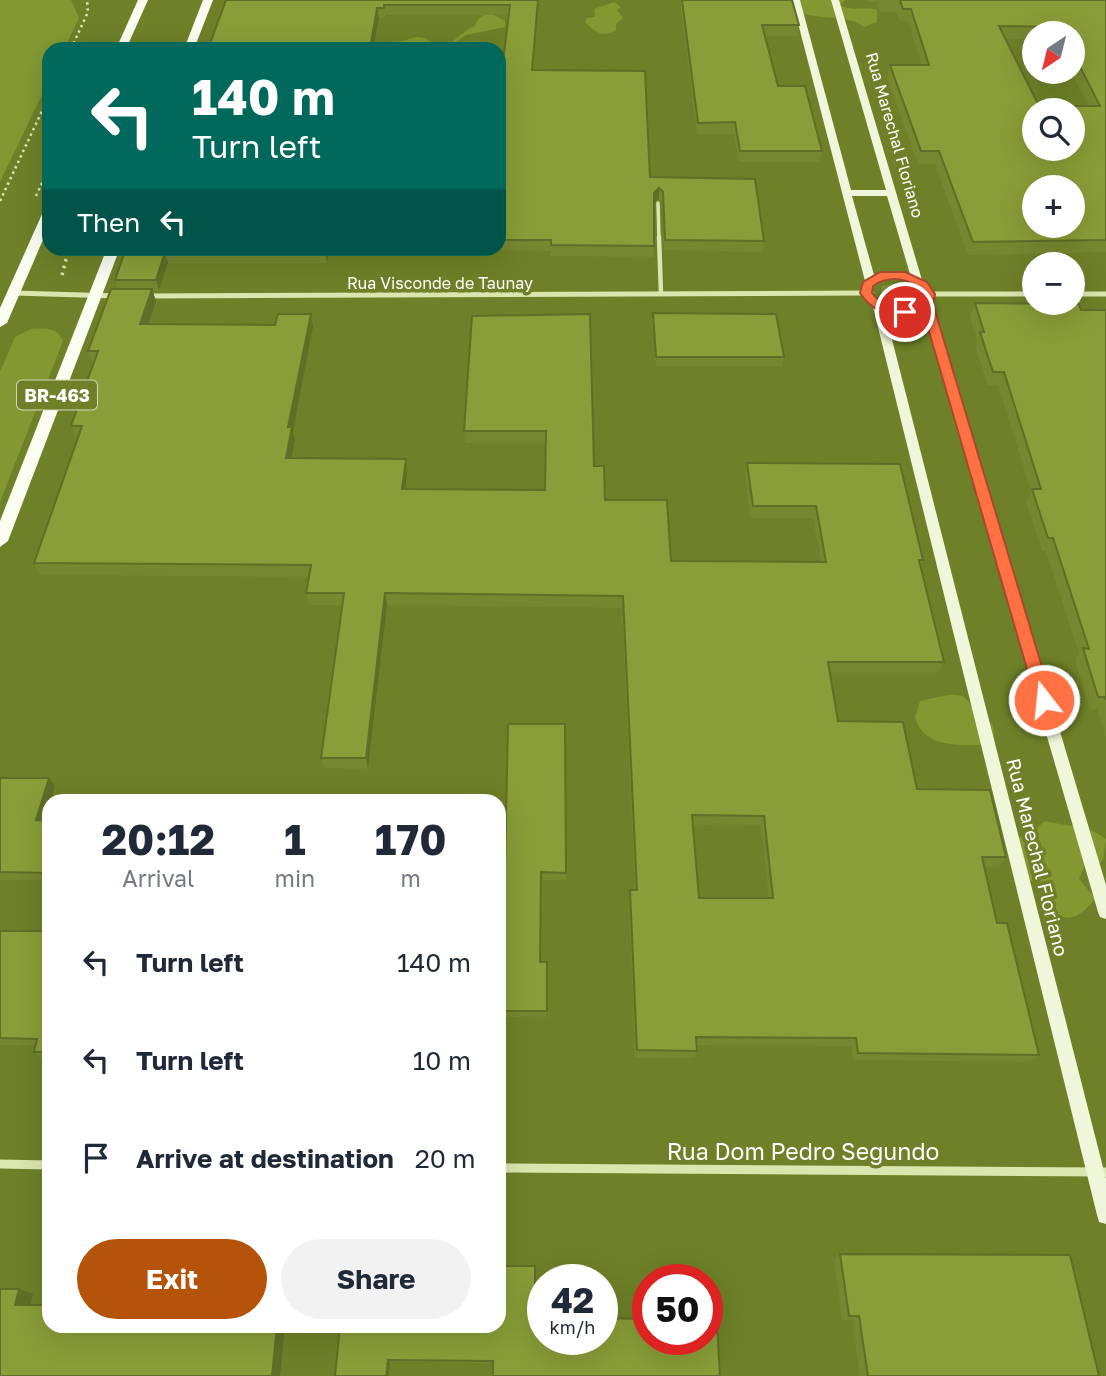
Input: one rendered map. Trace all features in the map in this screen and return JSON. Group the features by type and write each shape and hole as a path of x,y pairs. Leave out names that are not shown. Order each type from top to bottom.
{"main road":[{"path":"124,42 143,0"},
{"path":"192,42 208,0"},
{"path":"796,0 870,281 866,293"},
{"name":"Rua Marechal Floriano","path":"835,0 917,280 928,299 1106,912"},
{"path":"846,193 892,194"},
{"path":"0,323 42,228"},
{"name":"BR-463","path":"0,541 111,256"},
{"path":"870,281 892,274 917,280"},
{"name":"Rua Marechal Floriano","path":"866,293 878,306 1101,1172 1106,1214"},
{"path":"878,306 905,312 918,310 928,299"}],"street":[{"path":"13,293 123,296"},
{"name":"Rua Visconde de Taunay","path":"137,296 866,293"},
{"path":"1085,294 1106,294"},
{"path":"928,299 1022,295"},
{"path":"0,1164 42,1165"},
{"name":"Rua Dom Pedro Segundo","path":"506,1168 1101,1172"}],"lane":[{"path":"658,203 661,294"}],"path":[{"path":"74,42 88,12 87,0"},
{"path":"0,201 42,111"}],"green space":[{"path":"0,0 71,0 79,18 67,42 42,42 42,95 0,182"},
{"path":"800,0 845,0 840,5 877,10 877,22 864,27 849,20 803,13"},
{"path":"614,2 621,7 617,10 623,18 616,24 616,31 606,34 599,32 585,22 587,18 595,17 594,9"},
{"path":"485,15 494,15 505,21 505,27 466,35 452,42 475,26 479,18"},
{"path":"417,37 430,42 398,42"},
{"path":"897,283 910,289 912,295 908,301 894,302 881,295 882,286"},
{"path":"31,329 54,331 63,341 0,502 0,372 15,337"},
{"path":"948,695 965,698 977,713 993,725 995,744 950,744 925,734 915,717 920,701"},
{"path":"1045,821 1084,828 1106,839 1103,859 1099,864 1084,867 1079,879 1095,898 1082,912 1071,917 1059,916 1053,911 1045,891 1026,878 1015,838 1030,834"}],"building":[{"path":"226,0 538,0 532,70 645,71 650,177 755,179 764,241 665,240 663,192 659,188 654,193 654,246 551,245 551,240 506,240 505,42 510,5 384,5 384,8 377,8 371,42 211,42"},
{"path":"682,0 792,0 799,25 762,25 778,86 805,86 822,151 740,151 735,122 698,123"},
{"path":"900,0 1106,0 1106,240 973,242 939,151 921,151 890,65 929,65 911,9 903,9","holes":["1022,21 1085,21 1085,77 1100,106 1085,106 1085,161 1022,161 1022,98 1035,98 1028,84 1022,84 1022,72 999,26 1022,26"]},
{"path":"123,256 164,256 156,280 115,280"},
{"path":"111,289 152,289 140,324 275,325 278,314 311,314 288,427 292,427 286,458 406,459 402,489 545,490 546,431 464,431 472,316 590,314 594,466 604,466 605,500 667,500 671,561 826,562 816,506 753,506 747,463 900,464 923,560 919,560 944,662 828,662 838,721 903,722 917,789 990,790 1006,857 982,857 997,923 1007,923 1039,1055 858,1053 856,1038 696,1037 697,1051 637,1050 630,890 637,890 623,596 385,593 366,758 321,758 344,593 306,593 311,565 34,563 82,426 71,426 98,351 88,351","holes":["692,815 764,816 773,898 699,898"]},
{"path":"975,303 1022,303 1022,315 1085,315 1085,310 1106,310 1106,700 1105,697 1098,697 1083,648 1089,649 1053,538 1048,538 1032,489 1041,489 1004,372 993,372 980,332 984,332"},
{"path":"653,313 776,314 784,357 656,357"},
{"path":"508,724 565,724 566,873 541,872 540,962 547,962 547,1011 506,1011"},
{"path":"0,778 49,778 36,820 42,820 42,873 0,872"},
{"path":"0,931 42,931 42,1052 34,1052 37,1039 0,1038"},
{"path":"840,1254 1070,1255 1099,1376 868,1376 859,1316 849,1316"},
{"path":"506,1266 527,1266 527,1355 618,1355 618,1318 632,1319 632,1355 719,1355 720,1376 493,1376 493,1361 388,1360 386,1376 335,1376 339,1333 506,1333"},
{"path":"0,1289 19,1289 15,1305 42,1305 42,1333 276,1333 272,1376 0,1376"}],"route":[{"path":"905,312 878,306 866,293 867,284 880,276 892,274 917,280 927,289 927,304 1044,700"}]}
